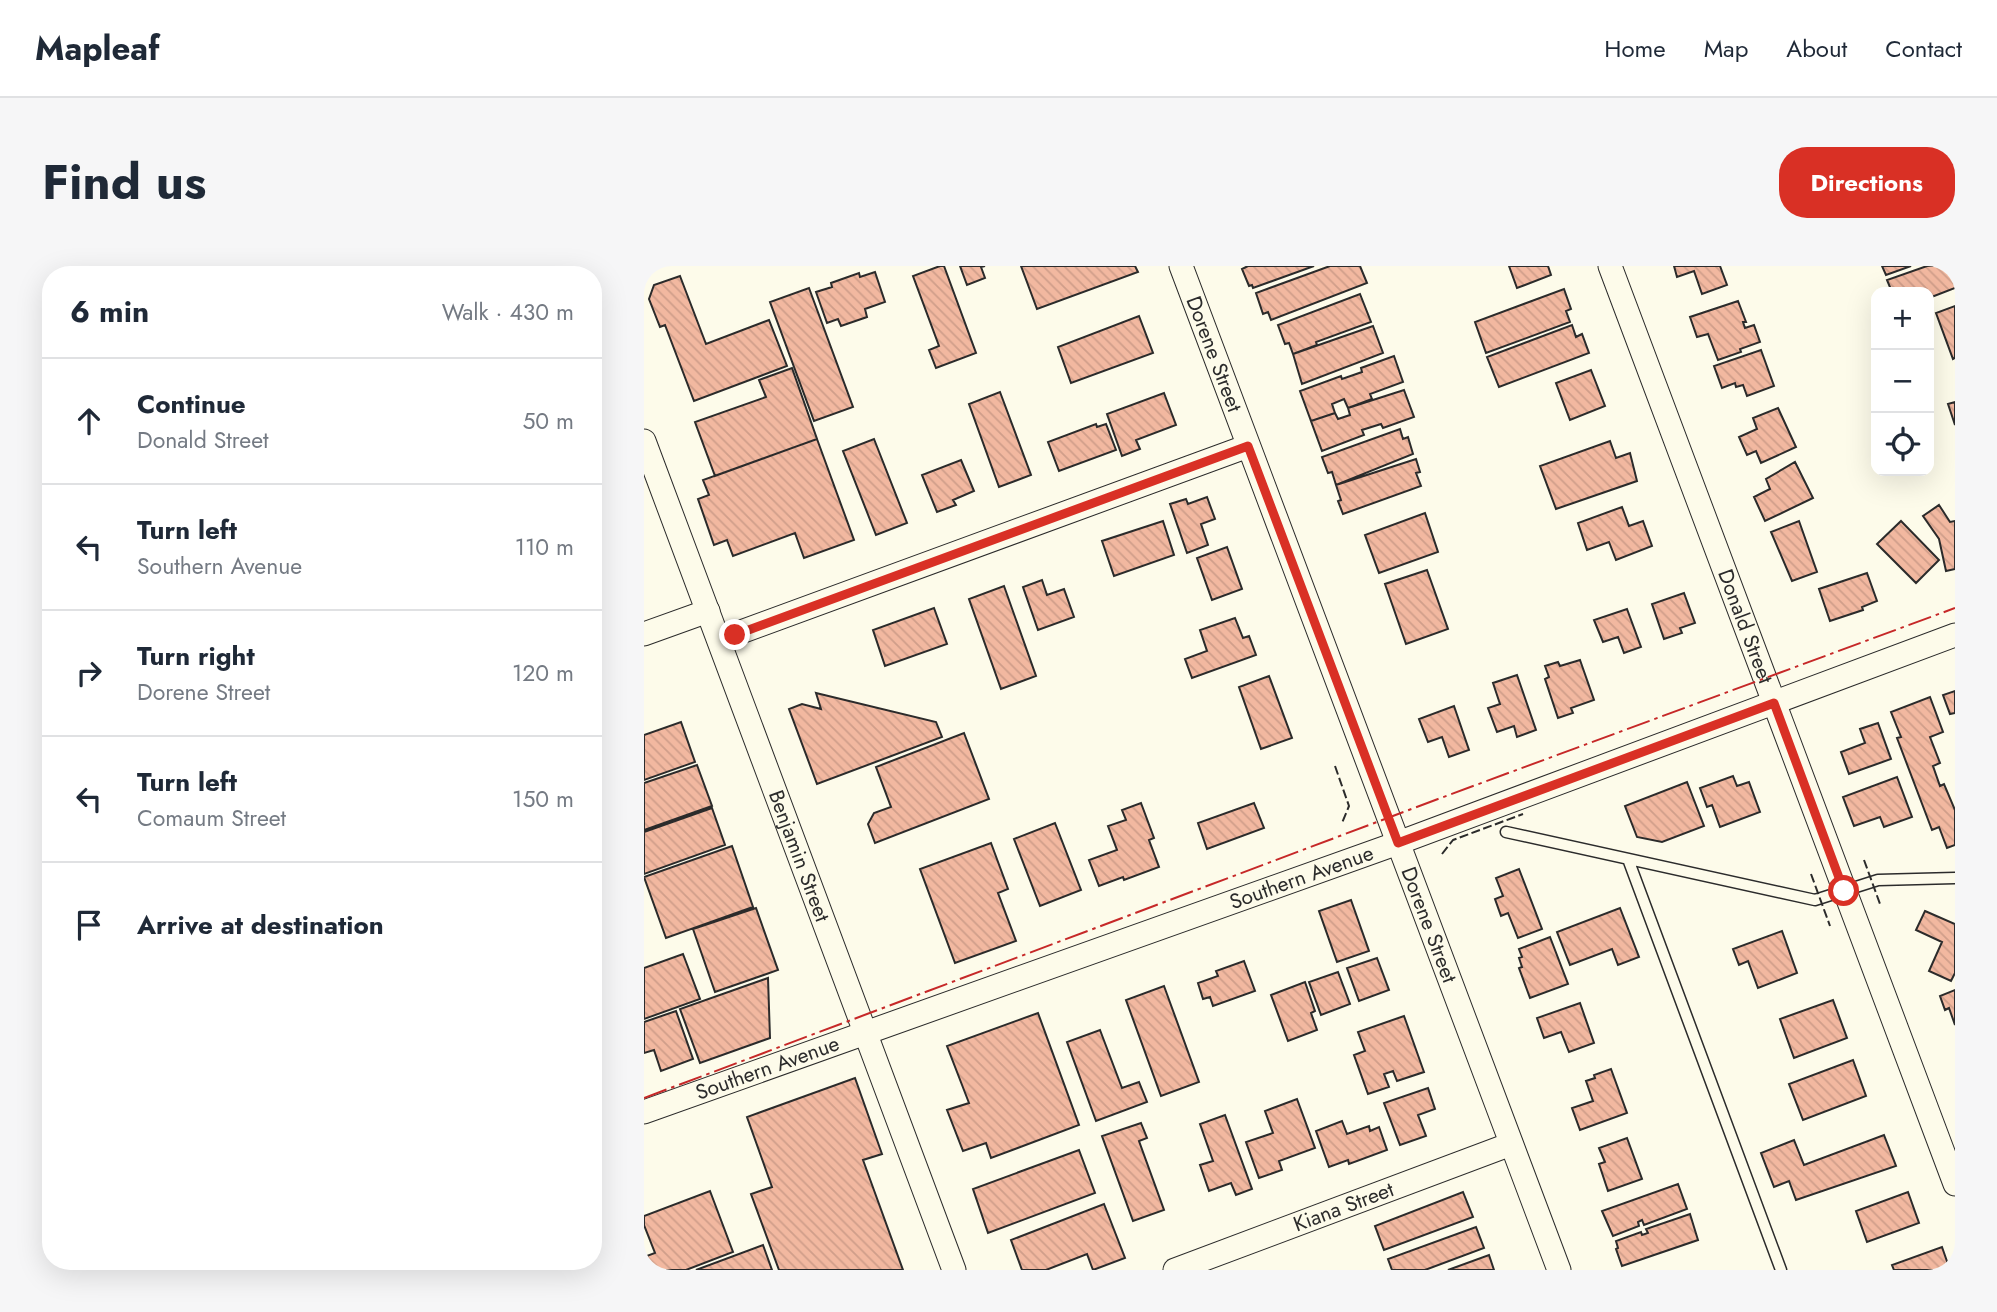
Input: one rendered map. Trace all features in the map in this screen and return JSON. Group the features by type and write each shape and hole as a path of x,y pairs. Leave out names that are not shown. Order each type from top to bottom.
{"street":[{"name":"Dorene Street","path":"1181,266 1559,1270"},
{"name":"Donald Street","path":"1610,266 1955,1184"},
{"name":"Benjamin Street","path":"644,441 954,1270"},
{"path":"719,640 1248,446"},
{"path":"644,635 708,611"},
{"name":"Southern Avenue","path":"644,1112 1398,843 1955,635"},
{"name":"Kiana Street","path":"1175,1270 1511,1144"}],"lane":[{"path":"1506,832 1815,900 1878,880 1955,878"},
{"path":"1628,859 1781,1270"}],"building":[{"path":"944,266 976,353 936,368 929,350 939,346 913,276"},
{"path":"960,266 985,266 981,267 985,278 967,285"},
{"path":"1021,266 1135,266 1138,272 1037,309"},
{"path":"1248,266 1314,266 1253,288 1252,285 1249,286 1242,269"},
{"path":"1330,266 1360,266 1367,283 1271,320 1268,312 1263,314 1256,293"},
{"path":"1509,266 1548,266 1551,275 1517,288"},
{"path":"1674,266 1720,266 1727,285 1702,294 1694,271 1677,277"},
{"path":"1882,266 1911,266 1886,275"},
{"path":"1927,266 1955,266 1955,288 1934,296 1934,287 1890,287 1887,280"},
{"path":"875,272 885,302 865,309 867,317 841,326 838,319 827,323 816,292 832,287 831,283 859,273 860,277"},
{"path":"680,276 706,344 769,320 787,366 694,401 665,325 660,327 649,299 654,285"},
{"path":"809,288 853,407 814,421 770,302"},
{"path":"1564,289 1571,309 1566,311 1570,322 1486,353 1475,322"},
{"path":"1360,294 1371,322 1316,342 1317,345 1293,354 1289,343 1285,344 1278,325"},
{"path":"1738,301 1746,322 1743,322 1745,328 1754,325 1760,342 1718,360 1708,334 1697,337 1690,317"},
{"path":"1955,306 1955,358 1953,359 1936,313"},
{"path":"1139,316 1153,353 1071,383 1058,347"},
{"path":"1572,325 1576,337 1582,334 1589,353 1499,387 1487,357"},
{"path":"1373,326 1383,353 1302,384 1293,354"},
{"path":"1761,350 1774,386 1747,396 1743,385 1736,387 1735,383 1722,388 1714,366"},
{"path":"1394,356 1403,382 1370,394 1372,399 1348,408 1344,399 1332,404 1335,413 1311,421 1300,391 1341,376 1342,379 1362,372 1361,368"},
{"path":"792,368 817,439 715,476 695,422 766,397 759,380"},
{"path":"1591,370 1605,406 1570,420 1556,383"},
{"path":"1404,390 1414,417 1383,428 1381,424 1362,430 1364,435 1322,451 1311,421 1335,413 1338,419 1350,415 1348,408"},
{"path":"1000,392 1031,475 999,487 969,404"},
{"path":"1164,393 1176,425 1136,440 1140,449 1122,456 1107,414"},
{"path":"1955,402 1955,425 1948,404"},
{"path":"1778,408 1796,447 1761,463 1756,451 1747,455 1739,437 1757,429 1753,418"},
{"path":"1096,424 1097,427 1106,424 1116,450 1059,471 1048,442"},
{"path":"1400,429 1403,439 1408,437 1413,454 1336,485 1332,472 1328,473 1322,457"},
{"path":"817,439 854,540 804,558 795,533 733,556 727,540 714,545 698,499 709,495 703,480"},
{"path":"874,439 907,523 876,535 843,451"},
{"path":"1610,441 1616,458 1630,453 1637,481 1556,509 1540,466"},
{"path":"1416,459 1420,472 1416,473 1421,486 1343,514 1336,485"},
{"path":"961,460 974,491 953,500 956,505 937,512 922,475"},
{"path":"1795,462 1813,498 1765,521 1754,497 1770,489 1766,479"},
{"path":"1207,497 1215,519 1201,524 1208,545 1187,553 1170,504 1186,499 1188,504"},
{"path":"1939,505 1950,522 1955,521 1955,569 1946,571 1939,539 1923,516"},
{"path":"1622,507 1629,526 1643,521 1652,546 1616,560 1609,542 1587,550 1578,523"},
{"path":"1425,513 1438,552 1379,573 1365,535"},
{"path":"1163,521 1174,555 1114,576 1102,541"},
{"path":"1799,521 1817,572 1792,581 1771,532"},
{"path":"1901,521 1939,560 1916,583 1877,544"},
{"path":"1227,547 1242,589 1212,600 1197,558"},
{"path":"1427,570 1448,629 1406,644 1385,584"},
{"path":"1867,573 1877,601 1862,607 1863,610 1830,621 1819,589"},
{"path":"1042,580 1047,595 1064,589 1074,617 1038,630 1023,587"},
{"path":"1004,586 1036,676 1001,689 969,599"},
{"path":"1684,593 1695,623 1680,628 1682,633 1664,639 1652,604"},
{"path":"934,608 947,644 885,666 873,630"},
{"path":"1627,609 1641,647 1624,653 1618,637 1603,642 1594,620"},
{"path":"1235,618 1243,638 1249,636 1256,655 1192,678 1185,659 1207,651 1200,630"},
{"path":"1580,660 1594,700 1571,708 1573,713 1558,718 1545,679 1549,677 1545,666 1558,662 1560,666"},
{"path":"1517,675 1536,730 1517,737 1514,726 1497,732 1488,708 1500,704 1493,683"},
{"path":"1269,676 1292,738 1261,749 1239,687"},
{"path":"1955,691 1955,713 1950,714 1943,695"},
{"path":"816,693 936,722 942,737 817,784 789,709 802,704 821,709"},
{"path":"1930,697 1943,732 1930,737 1940,763 1933,766 1940,786 1944,784 1955,810 1955,845 1947,848 1939,827 1932,830 1897,738 1901,737 1891,712"},
{"path":"1454,706 1469,750 1449,757 1442,737 1428,742 1419,719"},
{"path":"681,722 695,762 644,780 644,735"},
{"path":"1878,723 1891,759 1849,774 1841,752 1865,743 1860,729"},
{"path":"964,733 989,799 875,843 868,824 874,813 891,807 876,767"},
{"path":"697,765 712,806 644,830 644,783"},
{"path":"1733,776 1737,786 1749,782 1760,812 1720,827 1712,805 1707,807 1700,788"},
{"path":"1897,777 1912,817 1884,827 1880,817 1854,826 1843,797"},
{"path":"1687,782 1704,826 1662,842 1637,837 1625,806"},
{"path":"1141,803 1154,838 1149,840 1159,867 1099,886 1089,860 1117,850 1108,826 1126,820 1122,810"},
{"path":"1254,803 1264,828 1207,849 1198,823"},
{"path":"712,808 725,845 644,874 644,832"},
{"path":"1055,823 1081,890 1040,906 1014,839"},
{"path":"991,843 1008,889 998,893 1016,941 955,963 920,869"},
{"path":"732,846 753,907 666,938 644,877"},
{"path":"1519,869 1542,929 1518,938 1508,913 1501,916 1495,899 1503,896 1496,878"},
{"path":"1351,900 1369,951 1337,962 1319,911"},
{"path":"756,908 778,970 715,992 693,929"},
{"path":"1620,908 1639,957 1618,965 1612,949 1570,965 1557,932"},
{"path":"1925,911 1955,924 1955,973 1951,981 1929,971 1942,942 1916,930"},
{"path":"1782,931 1797,973 1758,988 1748,961 1739,965 1733,949"},
{"path":"1550,937 1568,984 1530,998 1519,968 1522,967 1519,958 1522,957 1519,949"},
{"path":"683,954 700,999 644,1019 644,968"},
{"path":"1377,958 1389,990 1359,1001 1347,968"},
{"path":"1244,961 1255,991 1213,1006 1210,997 1203,999 1198,983 1218,976 1216,971"},
{"path":"1338,972 1350,1004 1321,1015 1309,982"},
{"path":"768,978 770,1038 700,1063 680,1009"},
{"path":"1305,982 1315,1011 1311,1013 1317,1030 1288,1041 1271,995"},
{"path":"1164,986 1199,1082 1161,1096 1126,1000"},
{"path":"1955,990 1955,1025 1949,1008 1945,1010 1940,996"},
{"path":"1833,1000 1847,1038 1794,1058 1780,1019"},
{"path":"1580,1003 1594,1043 1569,1052 1561,1032 1544,1038 1537,1018"},
{"path":"676,1011 693,1059 661,1071 654,1050 644,1053 644,1022"},
{"path":"1038,1013 1079,1125 991,1158 986,1143 963,1151 947,1110 969,1103 947,1046"},
{"path":"1404,1016 1424,1072 1397,1081 1393,1071 1384,1074 1389,1087 1368,1094 1354,1055 1365,1051 1358,1032"},
{"path":"1100,1030 1122,1088 1139,1082 1147,1102 1096,1121 1067,1042"},
{"path":"1853,1060 1866,1096 1803,1120 1789,1084"},
{"path":"1611,1069 1627,1113 1580,1130 1572,1108 1593,1101 1586,1081"},
{"path":"855,1078 882,1154 863,1160 903,1270 779,1270 751,1194 772,1187 747,1117"},
{"path":"1428,1088 1435,1109 1418,1115 1426,1136 1400,1145 1384,1103"},
{"path":"1297,1099 1315,1148 1279,1161 1282,1170 1259,1178 1246,1142 1273,1133 1265,1111"},
{"path":"1225,1115 1252,1189 1236,1195 1231,1183 1209,1191 1200,1165 1213,1161 1200,1124"},
{"path":"1342,1121 1347,1134 1369,1126 1370,1131 1379,1127 1387,1150 1349,1164 1348,1160 1329,1167 1316,1131"},
{"path":"1141,1123 1147,1138 1139,1141 1164,1210 1133,1221 1102,1136"},
{"path":"1884,1135 1896,1166 1796,1200 1789,1181 1774,1187 1761,1153 1794,1140 1804,1165"},
{"path":"1627,1138 1642,1179 1608,1191 1599,1164 1605,1162 1599,1148"},
{"path":"1079,1150 1095,1193 988,1233 973,1189"},
{"path":"1678,1184 1687,1209 1644,1225 1642,1220 1638,1222 1639,1226 1613,1236 1602,1211"},
{"path":"710,1191 733,1252 686,1270 645,1270 644,1257 655,1253 644,1225 644,1216"},
{"path":"1463,1192 1473,1217 1384,1250 1375,1226"},
{"path":"1908,1192 1919,1223 1867,1242 1856,1211"},
{"path":"1104,1204 1125,1258 1093,1270 1087,1254 1046,1270 1022,1270 1011,1240"},
{"path":"1690,1214 1698,1240 1622,1266 1616,1241 1641,1232 1642,1235 1648,1233 1646,1229"},
{"path":"1476,1227 1484,1248 1425,1270 1392,1270 1388,1259"},
{"path":"763,1245 772,1270 696,1270"},
{"path":"1942,1247 1950,1270 1894,1270 1892,1265"},
{"path":"1489,1255 1494,1270 1448,1270"}],"fence":[{"path":"1335,766 1349,806 1342,823"},
{"path":"1442,854 1453,840 1523,814"},
{"path":"1864,860 1880,904"},
{"path":"1811,874 1830,926"}],"power":[{"path":"644,1098 1955,608"}],"route":[{"path":"735,635 1248,446 1398,843 1774,703 1844,891"}]}
